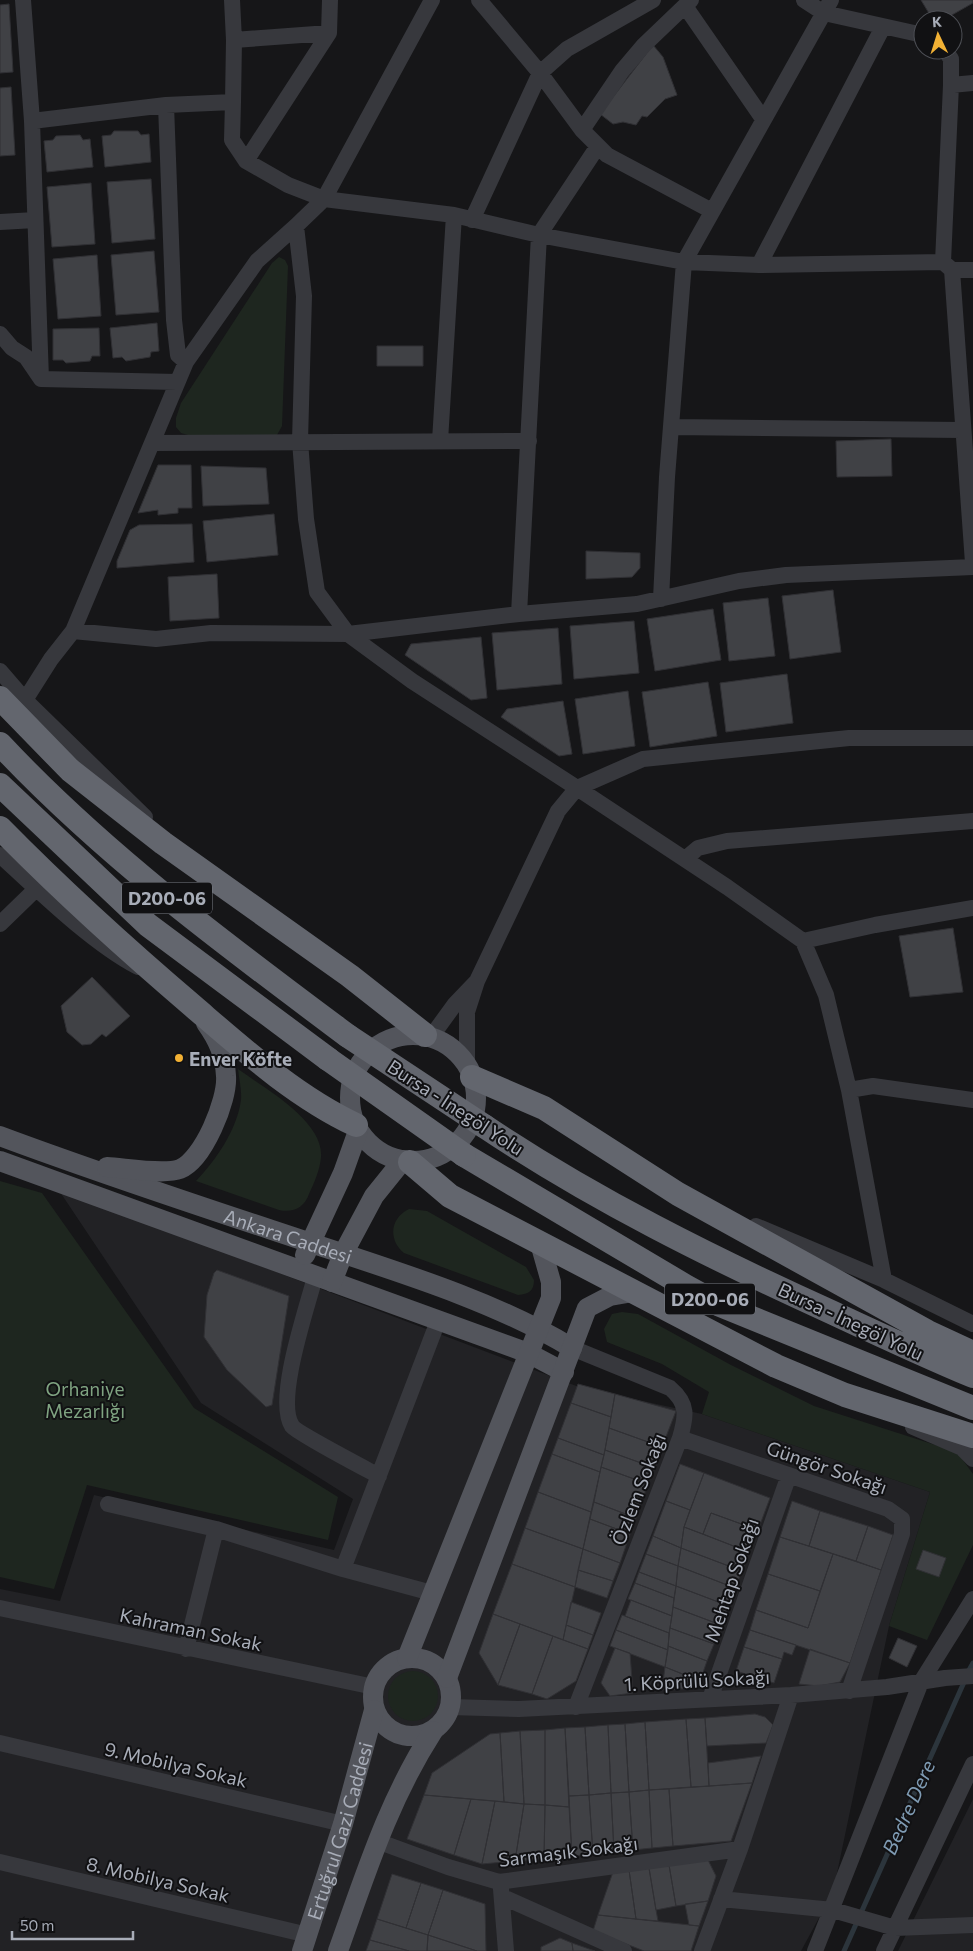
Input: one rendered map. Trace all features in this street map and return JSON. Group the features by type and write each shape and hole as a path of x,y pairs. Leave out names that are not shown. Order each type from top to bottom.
{"highway":[{"path":"0,698 70,770 193,864 350,976 428,1036"},
{"name":"Bursa - İnegöl Yolu","path":"0,744 68,813 197,924 348,1036 524,1153 614,1204 736,1269 973,1376"},
{"name":"Bursa - İnegöl Yolu","path":"0,784 148,924 328,1059 464,1154 687,1287 720,1304 973,1408"},
{"path":"0,828 59,888 192,1006 246,1051 331,1113 357,1128"},
{"path":"470,1072 544,1108 678,1194 928,1332 973,1353"},
{"path":"407,1161 450,1196 776,1366 858,1399 973,1436"}],"main road":[{"path":"73,1164 152,1171 180,1169 198,1155 223,1099 226,1077 219,1041 192,1006"},
{"path":"397,1036 428,1036 444,1042 461,1055 470,1072 477,1094 475,1115 466,1134 451,1149 432,1159 407,1161 390,1157 372,1147 357,1128 350,1111 349,1090 355,1070 367,1053 384,1041 397,1036"},
{"path":"357,1128 343,1173 310,1243 315,1276 343,1254 374,1196 407,1161"},
{"name":"Ankara Caddesi","path":"0,1136 73,1164 343,1254 438,1288 539,1328 572,1348"},
{"name":"Ankara Caddesi","path":"0,1161 528,1353 564,1372"},
{"path":"407,1658 551,1298 551,1282 540,1244"},
{"path":"446,1678 587,1308 601,1299 633,1292"},
{"path":"407,1658 430,1662 446,1678 451,1692 450,1707 447,1716 433,1731 416,1736 398,1734 388,1729 374,1710 374,1687 378,1676 386,1667 396,1661 407,1658"},
{"name":"Ertuğrul Gazi Caddesi","path":"305,1943 343,1824 374,1710"},
{"name":"Ertuğrul Gazi Caddesi","path":"338,1951 377,1841 399,1789 433,1731"}],"street":[{"path":"23,0 32,121 41,379"},
{"path":"232,0 234,40 232,140 246,161 288,184 324,199 454,215 539,235 684,262 759,265 948,266 973,270"},
{"path":"246,161 329,33 330,0"},
{"path":"25,700 51,659 73,631 186,362 257,261 324,199 400,63 432,0"},
{"path":"480,0 540,73 582,130 607,156 712,211"},
{"path":"472,220 540,73 567,49 653,0"},
{"path":"804,0 828,6 883,27 913,34"},
{"path":"582,130 622,71 644,44 688,3 764,119"},
{"path":"661,599 671,427 684,262 828,6"},
{"path":"759,265 883,27"},
{"path":"234,40 329,33"},
{"path":"73,631 156,639 211,633 348,634 519,614 637,604 739,581 786,575 973,565 948,266 951,60"},
{"path":"951,85 973,83"},
{"path":"32,121 166,105 232,102"},
{"path":"166,105 174,320 178,356 186,362"},
{"path":"519,614 539,235 598,146"},
{"path":"440,441 454,215"},
{"path":"0,222 35,220"},
{"path":"296,226 304,296 300,441 306,519 317,592 348,634 412,681 685,859 803,941 826,995 849,1090 884,1280"},
{"path":"0,334 12,348 26,357 41,379"},
{"path":"41,379 177,382"},
{"path":"671,427 962,430"},
{"path":"152,443 529,441"},
{"path":"0,671 25,700 193,864"},
{"path":"470,1072 467,1012 477,981 558,811 577,788 643,760 849,738 973,738"},
{"path":"685,859 698,848 728,841 973,821"},
{"path":"0,855 36,889 118,957 160,978"},
{"path":"0,924 36,889"},
{"path":"803,941 875,925 973,908"},
{"path":"428,1036 477,981"},
{"path":"849,1090 873,1086 973,1100"},
{"path":"678,1194 884,1280 973,1324"},
{"path":"315,1276 290,1373 286,1411 293,1428 379,1476"},
{"path":"343,1569 438,1321"},
{"name":"Özlem Sokağı","path":"572,1348 670,1388 677,1394 686,1408 686,1416 680,1438 576,1707"},
{"path":"858,1399 876,1412 962,1448 973,1459"},
{"name":"Güngör Sokağı","path":"680,1438 888,1509 902,1519 902,1534 850,1691"},
{"name":"Mehtap Sokağı","path":"710,1699 789,1475"},
{"path":"108,1504 216,1529 343,1569 432,1593"},
{"path":"186,1649 216,1529"},
{"path":"815,1951 838,1911 921,1682 973,1599"},
{"name":"Kahraman Sokak","path":"0,1608 186,1649 374,1687"},
{"name":"1. Köprülü Sokağı","path":"450,1707 501,1710 791,1695 850,1691 973,1676"},
{"path":"702,1951 740,1849 791,1695"},
{"name":"9. Mobilya Sokak","path":"0,1743 343,1824"},
{"path":"884,1951 889,1926 973,1764"},
{"name":"Sarmaşık Sokağı","path":"377,1841 501,1889 740,1849"},
{"name":"8. Mobilya Sokak","path":"0,1862 305,1943"},
{"path":"501,1889 506,1951"},
{"path":"501,1889 624,1951"},
{"path":"721,1899 838,1911 889,1926 973,1925"}],"shaded area":[{"path":"58,1189 579,1387 702,1414 930,1492 889,1626 833,1892 801,1951 0,1951 0,1589 60,1601 94,1495 334,1550 353,1499 201,1403"},
{"path":"973,1799 973,1951 898,1951"}],"green space":[{"path":"279,257 285,260 288,266 282,426 277,435 191,436 181,433 176,427 176,418 181,403 272,263"},
{"path":"238,1069 303,1118 313,1131 319,1144 321,1157 319,1167 307,1199 301,1206 293,1210 279,1210 196,1181 218,1154 235,1122 241,1100"},
{"name":"Orhaniye Mezarlığı","path":"0,1181 42,1193 194,1408 338,1497 328,1540 87,1485 54,1589 0,1577"},
{"path":"409,1209 427,1211 526,1267 534,1280 532,1289 528,1293 518,1295 404,1253 395,1242 393,1230 398,1218"},
{"path":"622,1312 638,1314 731,1365 814,1406 957,1452 973,1474 973,1545 927,1640 889,1626 930,1492 702,1414 709,1392 662,1364 607,1342 604,1329 612,1314"},
{"path":"418,1671 431,1678 437,1686 437,1706 431,1714 423,1720 408,1721 395,1714 389,1706 388,1691 395,1678 403,1672"}],"building":[{"path":"921,0 973,0 973,3 961,10 927,10"},
{"path":"9,4 13,72 0,73 0,5"},
{"path":"653,45 663,57 677,95 665,99 647,117 642,116 636,125 623,122 613,124 600,114"},
{"path":"11,87 15,155 0,156 0,88"},
{"path":"114,131 138,131 141,135 149,134 151,162 105,167 102,136 111,135"},
{"path":"80,135 83,140 90,139 93,167 47,172 44,141 53,140 56,136"},
{"path":"151,179 155,239 112,243 107,182"},
{"path":"91,183 95,244 52,247 47,187"},
{"path":"154,251 159,312 116,315 111,255"},
{"path":"97,255 101,316 58,319 53,259"},
{"path":"157,323 159,351 151,352 150,357 126,361 122,357 113,358 110,328"},
{"path":"99,328 100,356 92,356 90,361 66,363 63,360 53,360 53,329"},
{"path":"377,346 423,346 423,366 377,366"},
{"path":"891,439 892,476 837,477 836,441"},
{"path":"158,465 191,465 192,508 178,508 178,513 158,515 158,510 138,513"},
{"path":"201,466 266,468 269,504 203,506"},
{"path":"274,514 278,555 207,562 203,521"},
{"path":"192,524 194,562 117,568 117,561 130,530 139,525"},
{"path":"586,551 640,553 640,568 632,577 586,579"},
{"path":"217,574 219,618 170,621 168,577"},
{"path":"833,590 841,652 790,659 782,596"},
{"path":"768,598 775,656 729,661 723,603"},
{"path":"713,609 721,660 655,671 647,619"},
{"path":"634,621 639,673 574,679 570,626"},
{"path":"558,628 562,684 497,690 492,633"},
{"path":"481,637 487,698 471,700 405,655 411,644"},
{"path":"787,674 793,723 726,732 720,683"},
{"path":"708,682 717,736 650,747 642,692"},
{"path":"628,691 635,746 583,754 575,699"},
{"path":"563,701 572,754 559,756 501,717 507,709"},
{"path":"953,928 963,992 910,997 899,936"},
{"path":"92,977 130,1016 106,1037 102,1034 91,1044 82,1045 67,1032 61,1006"},
{"path":"217,1270 289,1296 272,1405 266,1407 227,1370 204,1337 207,1295 214,1273"},
{"path":"578,1384 615,1394 611,1417 571,1403"},
{"path":"615,1394 676,1411 662,1447 609,1428"},
{"path":"571,1403 611,1417 604,1455 558,1438"},
{"path":"609,1428 662,1447 655,1468 605,1450"},
{"path":"558,1438 604,1455 600,1472 552,1454"},
{"path":"605,1450 655,1468 648,1484 601,1467"},
{"path":"552,1454 600,1472 591,1512 538,1492"},
{"path":"680,1464 704,1473 690,1510 666,1501"},
{"path":"601,1467 648,1484 636,1518 594,1502"},
{"path":"704,1473 770,1498 758,1530 711,1513 703,1534 684,1527"},
{"path":"538,1492 591,1512 583,1549 525,1528"},
{"path":"666,1501 690,1510 684,1527 681,1548 653,1536"},
{"path":"792,1501 820,1511 809,1546 780,1537"},
{"path":"594,1502 636,1518 630,1534 590,1519"},
{"path":"820,1511 868,1526 856,1561 809,1546"},
{"path":"711,1513 758,1530 749,1552 703,1534"},
{"path":"590,1519 630,1534 620,1563 583,1549"},
{"path":"868,1526 893,1535 881,1570 856,1561"},
{"path":"684,1527 749,1552 742,1571 681,1548"},
{"path":"525,1528 583,1549 575,1587 512,1564"},
{"path":"653,1536 681,1548 678,1566 646,1554"},
{"path":"780,1537 833,1554 820,1591 768,1574"},
{"path":"681,1548 742,1571 735,1588 678,1566"},
{"path":"583,1549 620,1563 613,1581 578,1570"},
{"path":"923,1550 946,1558 939,1577 916,1569"},
{"path":"646,1554 678,1566 676,1586 639,1572"},
{"path":"833,1554 881,1570 850,1663 750,1630 756,1610 808,1628"},
{"path":"512,1564 575,1587 563,1640 493,1614"},
{"path":"678,1566 735,1588 729,1606 676,1586"},
{"path":"578,1570 613,1581 607,1598 575,1587"},
{"path":"639,1572 676,1586 674,1598 635,1583"},
{"path":"768,1574 820,1591 808,1628 756,1610"},
{"path":"635,1583 674,1598 672,1616 628,1599"},
{"path":"676,1586 729,1606 721,1625 673,1607"},
{"path":"631,1600 672,1616 669,1633 625,1616"},
{"path":"571,1602 601,1613 593,1635 566,1625"},
{"path":"673,1607 721,1625 714,1644 670,1628"},
{"path":"493,1614 520,1624 498,1685 479,1653"},
{"path":"622,1615 669,1633 668,1650 616,1630"},
{"path":"520,1624 553,1636 532,1694 498,1685"},
{"path":"566,1625 593,1635 588,1649 563,1640"},
{"path":"670,1628 714,1644 707,1661 668,1646"},
{"path":"616,1630 668,1650 665,1667 610,1646"},
{"path":"750,1630 796,1645 792,1655 784,1652 782,1659 744,1647"},
{"path":"553,1636 588,1649 576,1681 547,1699 532,1694"},
{"path":"898,1638 917,1646 907,1667 889,1658"},
{"path":"668,1646 707,1661 700,1681 665,1667"},
{"path":"744,1647 782,1659 774,1683 736,1671"},
{"path":"615,1648 630,1653 633,1693 610,1696 601,1683"},
{"path":"810,1649 850,1663 840,1682 819,1686 799,1684"},
{"path":"665,1667 700,1681 697,1688 662,1690"},
{"path":"755,1714 765,1717 773,1725 766,1743 707,1746 705,1718"},
{"path":"705,1718 709,1786 691,1787 686,1719"},
{"path":"686,1719 691,1787 649,1790 645,1722"},
{"path":"645,1722 649,1790 629,1792 625,1724"},
{"path":"625,1724 629,1792 611,1793 608,1725"},
{"path":"608,1725 611,1793 589,1795 585,1727"},
{"path":"585,1727 589,1795 569,1796 565,1728"},
{"path":"565,1728 569,1807 545,1805 545,1730"},
{"path":"545,1730 545,1805 524,1804 520,1731"},
{"path":"520,1731 524,1804 504,1802 500,1733"},
{"path":"500,1733 504,1802 424,1795 432,1773 490,1734"},
{"path":"761,1756 752,1783 709,1786 708,1763"},
{"path":"752,1783 731,1841 673,1846 669,1789"},
{"path":"669,1789 673,1846 652,1848 649,1790"},
{"path":"649,1790 652,1848 633,1850 629,1792"},
{"path":"629,1792 633,1850 614,1852 611,1793"},
{"path":"611,1793 614,1852 593,1854 589,1795"},
{"path":"424,1795 471,1799 454,1855 407,1839"},
{"path":"589,1795 593,1854 572,1856 569,1796"},
{"path":"471,1799 495,1801 482,1864 454,1855"},
{"path":"495,1801 524,1804 515,1861 482,1864"},
{"path":"524,1804 545,1805 544,1859 515,1861"},
{"path":"545,1805 569,1807 572,1856 544,1859"},
{"path":"708,1860 716,1876 708,1901 676,1906 669,1865"},
{"path":"669,1865 676,1906 656,1910 649,1868"},
{"path":"649,1868 658,1921 636,1919 629,1870"},
{"path":"629,1870 636,1919 598,1915 613,1872"},
{"path":"392,1874 421,1883 406,1928 377,1919"},
{"path":"421,1883 443,1890 428,1935 406,1928"},
{"path":"443,1890 485,1904 486,1951 477,1951 428,1935"},
{"path":"708,1901 699,1926 689,1925 685,1904"},
{"path":"598,1915 699,1926 691,1951 644,1951 593,1931"},
{"path":"377,1919 428,1935 427,1951 409,1951 370,1940"},
{"path":"428,1935 477,1951 427,1951"},
{"path":"560,1938 572,1943 573,1951 541,1951 541,1947"},
{"path":"370,1940 409,1951 366,1951"},
{"path":"572,1943 595,1951 573,1951"}],"waterway":[{"name":"Bedre Dere","path":"968,1672 973,1663"},
{"name":"Bedre Dere","path":"844,1951 965,1680"}],"place":[{"name":"Enver Köfte","path":"179,1058"}]}
